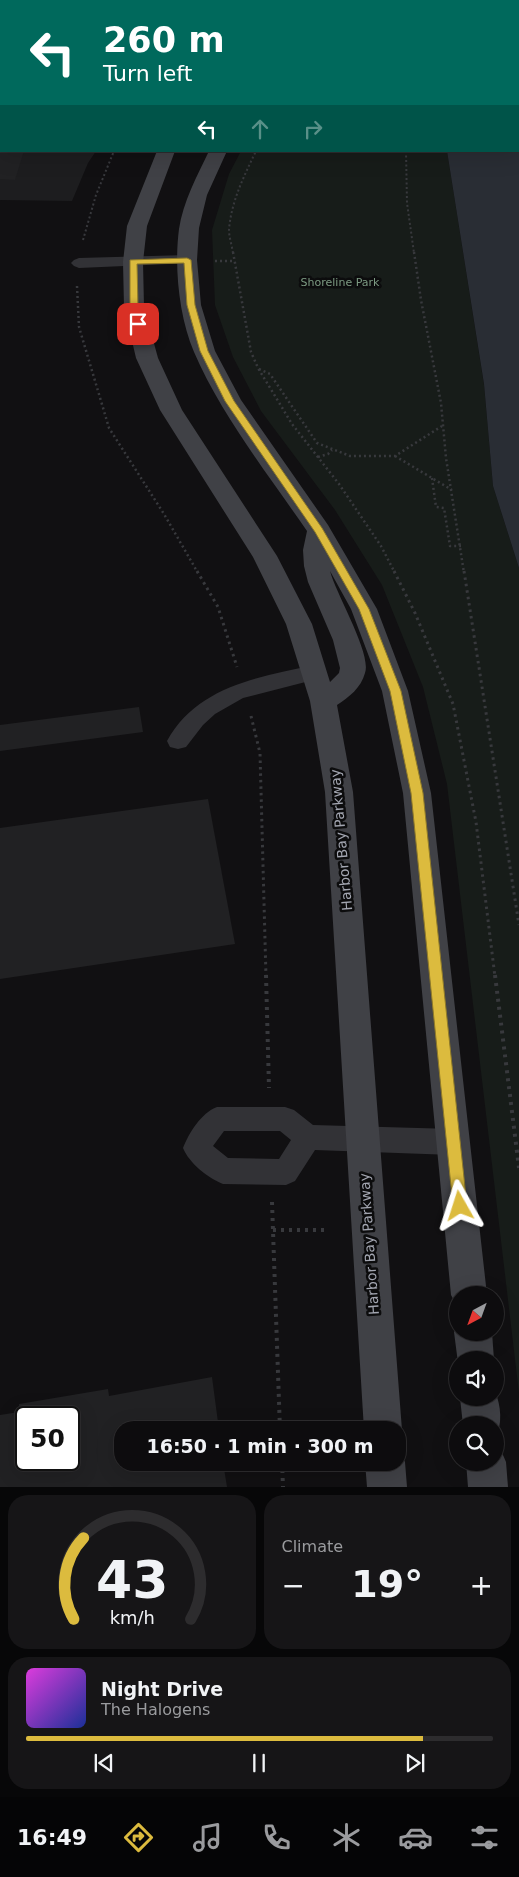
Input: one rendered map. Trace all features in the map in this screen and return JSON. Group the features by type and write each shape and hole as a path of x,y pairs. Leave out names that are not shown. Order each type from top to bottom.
{"main road":[{"name":"Harbor Bay Parkway","path":"166,152 137,226 133,262 134,307 147,358 171,410 265,556 299,624 319,687 339,792 382,1421"},
{"path":"218,152 198,195 190,228 187,260 191,305 204,351 230,401 319,531 364,609 395,691 417,793 468,1286"},
{"path":"319,531 314,545 317,574 349,648 353,671 344,685 319,687"},
{"path":"386,1471 387,1487"},
{"path":"487,1471 488,1487"}],"lane":[{"path":"78,263 187,260"},
{"path":"178,741 197,718 219,701 244,689 319,687"},
{"path":"308,1137 286,1172 223,1171 196,1148 217,1119 285,1120 308,1137 453,1142"}],"path":[{"path":"114,152 99,184 88,218 78,263 76,274 79,327 109,428 164,514 218,607 244,689 260,753 270,1119"},
{"path":"230,240 229,231 234,204 242,179 256,152"},
{"path":"406,152 407,203 421,300 441,404 442,426 519,925"},
{"path":"258,368 270,374 317,443 350,456 368,458 395,456 442,426"},
{"path":"318,457 328,454 332,450"},
{"path":"395,456 452,490"},
{"path":"432,478 436,508 444,508 450,546 461,546"},
{"path":"272,1172 280,1421"},
{"path":"274,1230 327,1230"},
{"path":"282,1471 283,1487"}],"shaded area":[{"path":"0,152 95,152 88,163 72,201 0,200"},
{"path":"447,152 519,152 519,568 493,486 484,384"}],"green space":[{"name":"Shoreline Park","path":"240,152 447,152 484,385 493,486 519,568 519,1393 447,784 423,687 382,585 335,510 261,411 233,357 215,305 212,230 229,174"}],"building":[{"path":"0,152 24,152 15,180 0,179"},
{"path":"139,707 143,732 0,751 0,725"},
{"path":"208,799 235,944 0,979 0,828"},
{"path":"212,1377 218,1421 114,1421 114,1471 224,1471 227,1487 0,1487 0,1415 15,1413 15,1471 80,1471 80,1406 19,1406 19,1404 108,1389 109,1396"}],"route":[{"path":"138,324 134,307 133,262 187,260 191,305 204,351 230,401 319,531 364,609 395,691 417,793 460,1206"}]}
